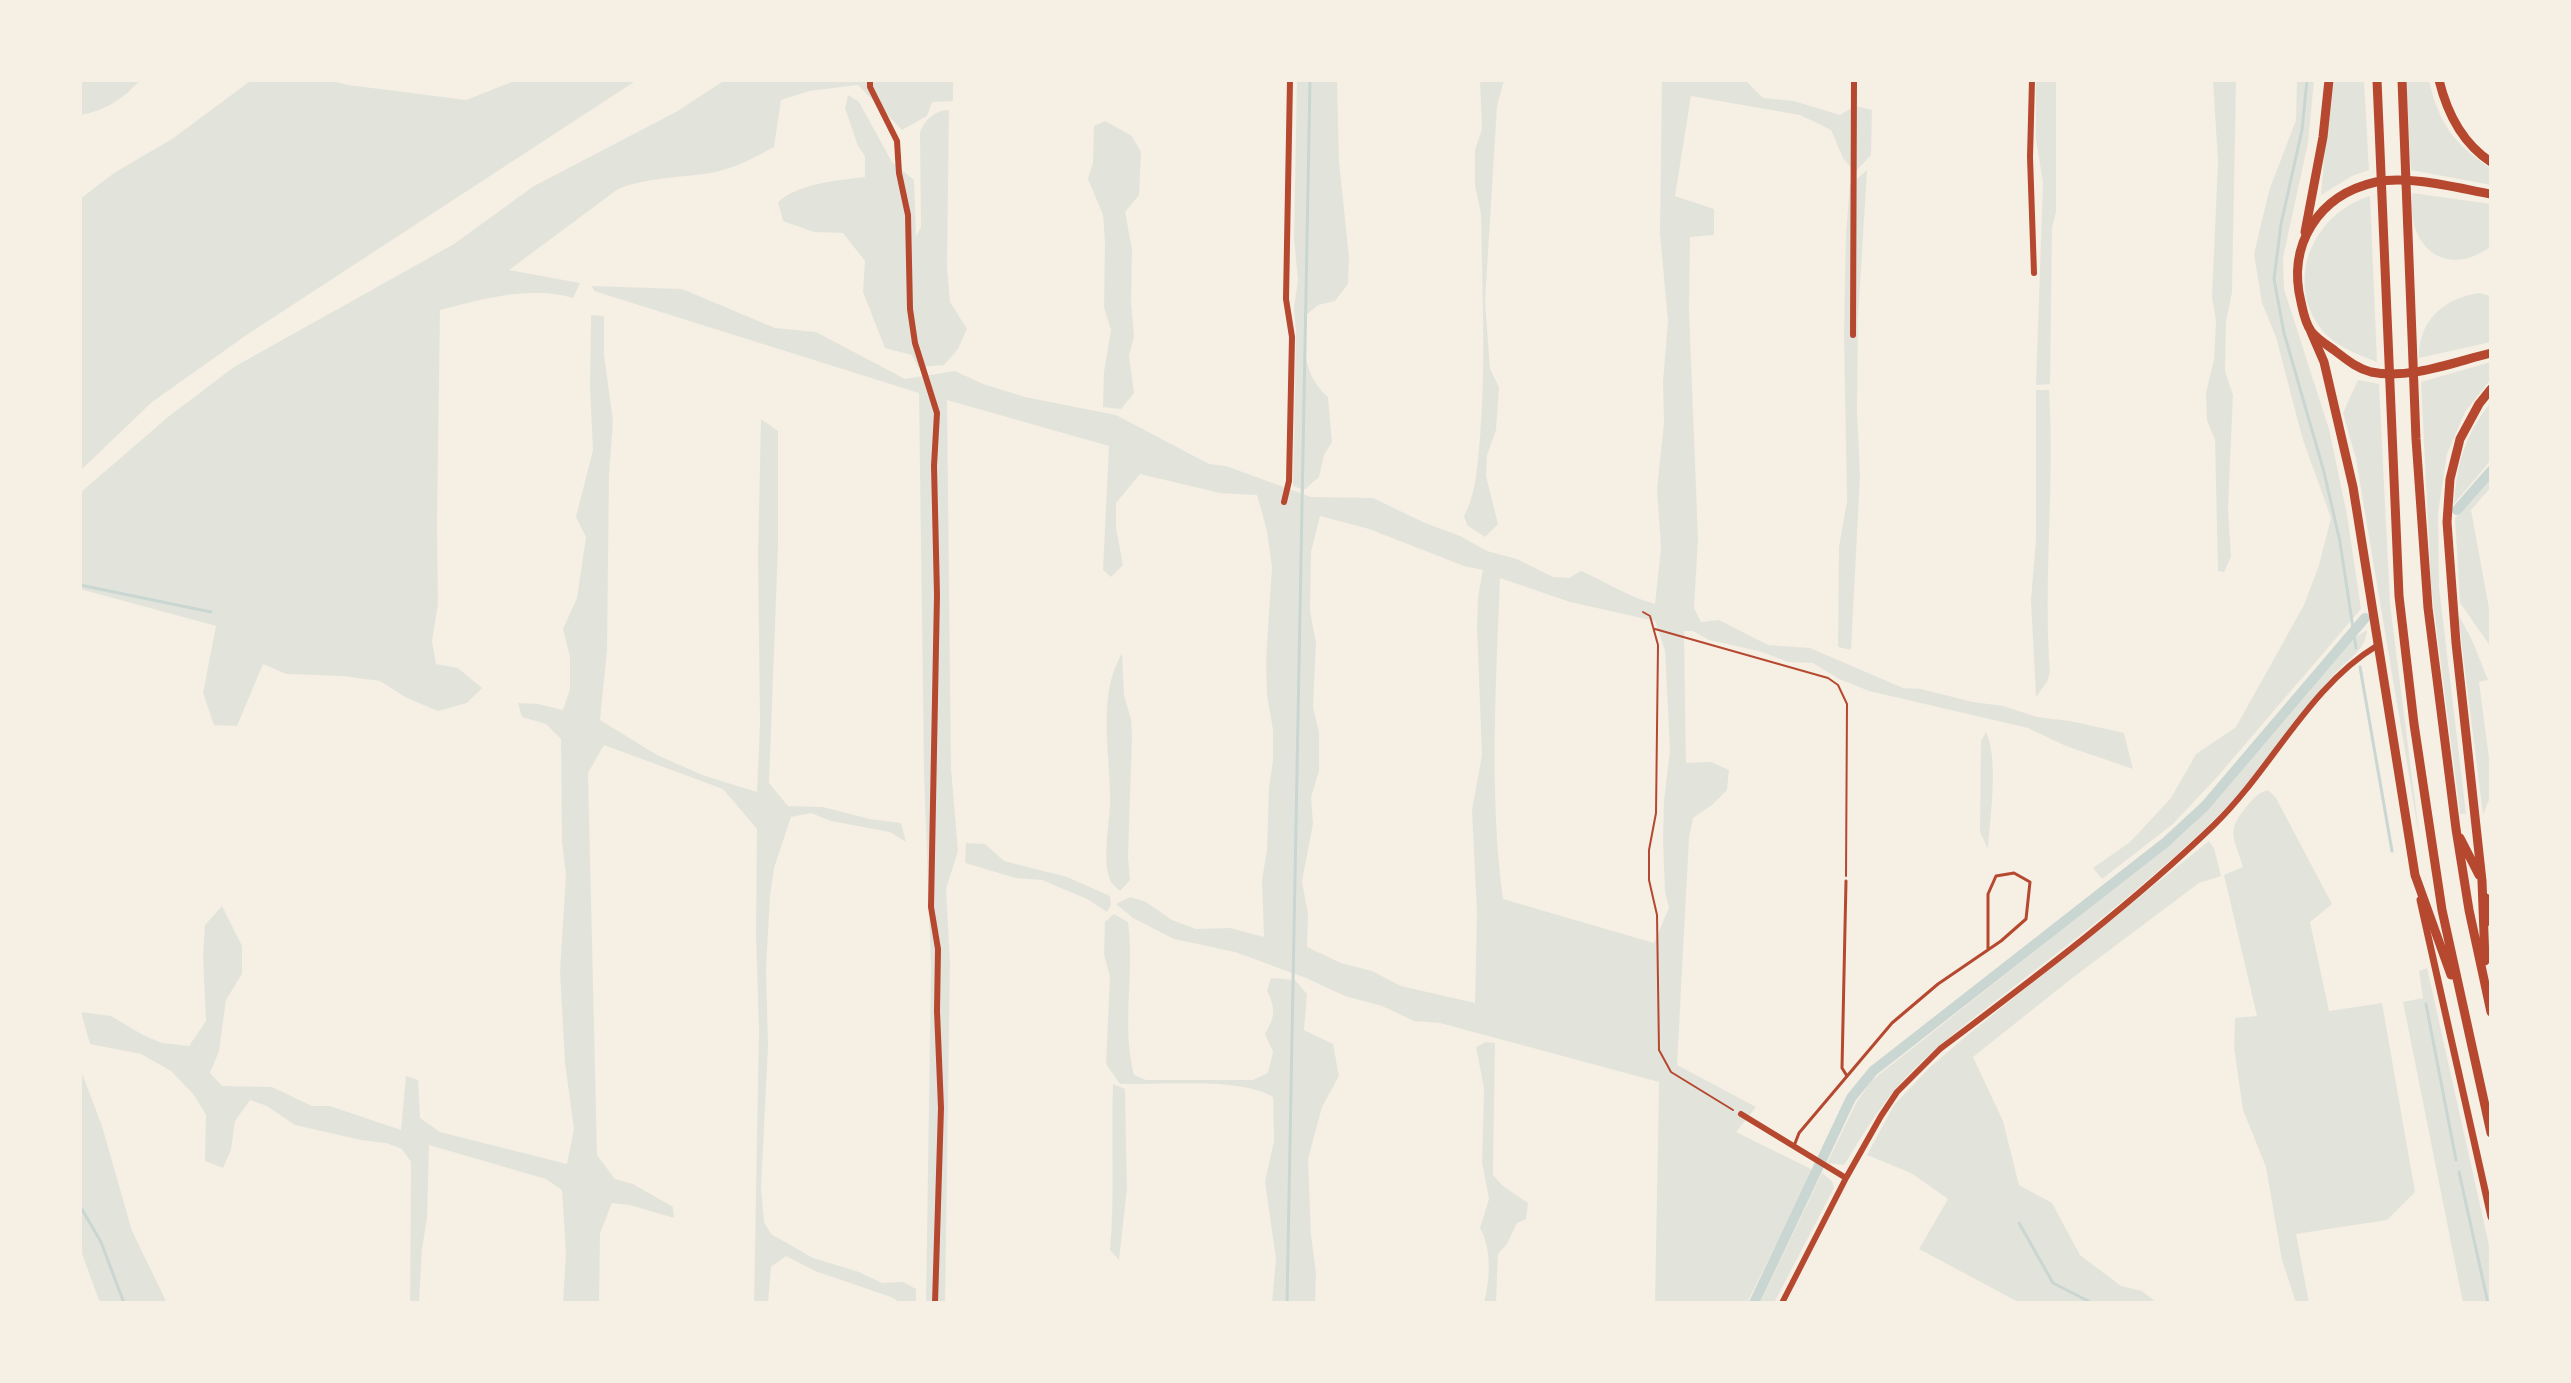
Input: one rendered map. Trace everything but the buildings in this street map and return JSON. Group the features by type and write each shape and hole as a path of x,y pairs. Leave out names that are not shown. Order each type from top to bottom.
{"main road":[{"path":"2329,80 2323,137 2299,262 2299,294 2324,362 2353,487 2415,875 2464,1011"},
{"path":"2377,80 2399,596 2442,910 2491,1133"},
{"path":"2402,80 2420,517 2433,665 2456,829 2491,1012"},
{"path":"2439,80 2453,119 2470,145 2491,162"},
{"path":"2305,232 2327,206 2349,192 2376,182 2406,180 2491,194"},
{"path":"2311,332 2354,366 2372,372 2403,373 2491,353"},
{"path":"2486,989 2482,881 2456,643 2447,522 2450,479 2460,439 2491,389"},
{"path":"2456,829 2482,881"}],"street":[{"path":"870,80 870,87 897,141 899,173 908,215 910,309 915,343 937,413 931,907 938,949 941,1108 935,1303"},
{"path":"1284,502 1289,481 1292,337 1286,299 1290,80"},
{"path":"1853,335 1854,80"},
{"path":"2032,80 2030,157 2034,273"},
{"path":"1782,1303 1881,1116 1916,1071 1940,1049 2096,929 2213,826 2248,790 2336,676 2378,645"},
{"path":"2415,875 2491,1217"},
{"path":"2482,881 2491,923"},
{"path":"1741,1114 1846,1178"}],"lane":[{"path":"1794,1147 1799,1133 1892,1023 1938,984 1988,949 2026,919 2030,882 2014,873 1996,876 1988,894 1988,949"},
{"path":"1846,881 1842,1068 1847,1076"}],"path":[{"path":"1643,612 1650,616 1658,645 1656,813 1649,850 1649,880 1657,915 1659,1050 1671,1072 1741,1114"},
{"path":"1655,629 1828,678 1838,685 1847,704 1846,881"}],"shaded area":[{"path":"80,80 140,80 113,103 80,115"},
{"path":"329,80 466,100 517,80 637,80 248,334 152,402 80,471 80,199 114,173 172,139 249,82"},
{"path":"725,80 953,80 953,101 932,102 927,116 902,130 858,85 809,91 781,100 774,147 719,171 652,180 618,189 509,270 580,283 573,298 523,293 440,310 438,604 432,641 436,664 458,668 482,688 467,703 438,711 407,698 380,681 286,674 263,664 237,726 214,725 203,693 216,626 80,589 80,493 168,417 234,367 454,244 534,186 676,112"},
{"path":"1297,80 1337,80 1339,162 1349,257 1348,284 1335,301 1318,305 1305,316 1306,360 1314,380 1328,397 1332,442 1324,455 1319,477 1304,490 1293,486 1294,308 1298,280 1294,238"},
{"path":"1480,80 1504,80 1497,106 1485,301 1490,369 1499,387 1496,430 1487,455 1486,476 1498,524 1485,537 1467,525 1464,516 1476,478 1482,410 1481,214 1475,185 1475,150 1482,129"},
{"path":"1662,80 1745,80 1763,98 1794,101 1840,115 1855,106 1872,110 1871,155 1855,172 1843,158 1831,130 1800,115 1691,96 1675,196 1714,209 1714,235 1690,237 1689,311 1698,539 1694,608 1701,622 1719,620 1768,645 1810,648 1903,688 1921,689 2003,706 2037,717 2124,733 2133,769 2066,746 2028,728 1869,691 1839,679 1813,663 1788,662 1762,652 1709,640 1693,631 1684,631 1686,763 1711,762 1729,770 1727,790 1693,818 1689,838 1677,1065 1756,1107 1736,1132 1813,1170 1747,1303 1655,1303 1659,1082 1440,1023 1414,1021 1382,1006 1345,996 1235,952 1174,939 1133,918 1116,904 1130,897 1146,902 1172,920 1196,929 1230,928 1264,937 1262,880 1273,761 1266,661 1272,567 1267,531 1257,495 1220,493 1140,474 1116,503 1116,528 1123,565 1111,577 1103,570 1109,446 947,400 951,768 958,851 946,889 950,963 945,1303 926,1303 931,969 924,773 919,393 594,291 592,286 682,289 775,328 816,332 905,379 955,371 983,384 1025,397 1116,415 1209,464 1226,466 1311,497 1373,498 1487,551 1517,559 1553,577 1569,578 1581,571 1655,604 1661,548 1657,489 1664,422 1663,382 1668,321 1660,234","holes":["1320,516 1369,529 1464,566 1483,570 1477,627 1482,755 1472,810 1477,913 1475,1003 1401,986 1372,971 1341,963 1307,947 1308,914 1302,881 1313,824 1311,797 1319,771 1319,732 1313,707 1316,643 1310,611 1311,552","1500,578 1570,602 1655,621 1665,650 1670,750 1663,840 1665,892 1669,908 1654,943 1503,899 1495,779"]},
{"path":"2036,80 2056,80 2056,212 2052,228 2050,384 2036,385 2043,183 2036,139"},
{"path":"2213,80 2236,80 2232,292 2226,322 2225,371 2233,395 2228,510 2231,557 2224,572 2218,571 2215,440 2207,420 2206,393 2214,360 2216,321 2212,297 2218,161"},
{"path":"2297,80 2314,80 2308,143 2283,258 2284,289 2329,429 2347,515 2361,609 2173,824 2102,879 2093,868 2130,842 2171,798 2196,754 2236,727 2304,605 2319,565 2331,518 2302,437 2276,337 2262,303 2254,254 2269,191 2296,120"},
{"path":"2331,80 2364,80 2369,170 2352,176 2321,195"},
{"path":"2406,80 2429,80 2443,121 2467,150 2491,169 2491,185 2411,170"},
{"path":"848,95 859,102 892,162 914,180 916,237 921,227 920,133 930,117 949,110 947,267 950,302 967,329 958,349 944,365 918,367 912,355 885,348 863,292 865,261 843,233 814,232 783,221 778,202 786,196 818,184 865,177 865,156 858,146 845,108"},
{"path":"1105,121 1132,136 1141,152 1139,195 1125,212 1132,249 1134,337 1129,355 1134,393 1121,409 1103,407 1104,372 1111,330 1104,307 1103,215 1088,179 1093,163 1094,126"},
{"path":"1867,170 1858,318 1860,476 1851,650 1838,647 1839,547 1847,501 1846,233 1850,185"},
{"path":"2412,193 2491,204 2491,246 2457,260 2436,255 2427,248 2414,225"},
{"path":"2370,196 2377,362 2345,348 2325,333 2309,307 2305,287 2311,249 2321,232 2351,204"},
{"path":"2479,293 2491,296 2491,342 2419,358 2428,322 2444,306"},
{"path":"591,315 604,316 604,355 613,421 609,475 607,650 600,720 657,755 705,776 757,792 761,419 778,431 778,546 769,783 788,806 823,807 901,823 906,842 890,832 831,821 811,813 791,817 774,868 770,896 766,969 768,1046 761,1187 764,1222 771,1234 813,1258 859,1272 882,1283 903,1282 916,1289 916,1303 901,1303 815,1271 786,1256 771,1267 768,1303 754,1303 759,1030 757,829 723,789 604,745 588,773 597,1155 615,1179 633,1184 673,1207 674,1218 612,1203 600,1233 599,1303 563,1303 566,1254 562,1190 546,1179 429,1145 427,1218 419,1303 410,1303 411,1162 402,1149 295,1125 267,1106 250,1100 235,1121 231,1150 223,1168 205,1161 206,1115 194,1095 171,1071 141,1054 90,1044 81,1012 111,1016 162,1043 189,1046 206,1021 205,925 222,906 242,946 242,974 226,1000 219,1051 210,1073 222,1086 272,1087 312,1106 330,1106 401,1130 406,1076 418,1080 420,1118 440,1132 567,1164 574,1129 565,1063 560,971 566,875 562,842 561,739 546,724 522,717 518,703 563,710 570,689 570,657 563,629 577,598 586,537 576,517 593,450"},
{"path":"2491,362 2491,379 2465,412 2447,454 2438,513 2439,587 2466,814 2460,814 2431,585 2421,382"},
{"path":"2358,380 2379,384 2390,604 2420,841 2356,459 2343,413"},
{"path":"2036,390 2049,390 2051,460 2050,672 2036,697 2031,600 2036,539"},
{"path":"2491,402 2491,460 2454,504 2464,450"},
{"path":"2491,477 2491,487 2471,510 2491,619 2491,647 2460,603 2455,518"},
{"path":"2458,614 2488,680 2479,682 2491,773 2491,795 2483,815"},
{"path":"2367,630 2363,645 2328,681 2263,766 2220,814 2127,897 1926,1058 1883,1104 1844,1165 1827,1163 1856,1103 1871,1081 2185,832 2355,637"},
{"path":"1122,653 1124,695 1132,737 1130,880 1120,891 1110,879 1106,860 1110,803 1107,707 1114,670"},
{"path":"1986,732 1993,773 1988,849 1980,832 1981,741"},
{"path":"2268,790 2276,798 2332,904 2310,922 2329,1011 2382,1003 2415,1192 2387,1220 2296,1234 2309,1303 2296,1303 2282,1260 2266,1167 2243,1110 2234,1047 2235,1018 2257,1016 2224,875 2243,867 2233,835 2240,815 2254,798"},
{"path":"2209,841 2214,848 2221,876 2199,883 1973,1057 2003,1121 2019,1185 2052,1203 2080,1255 2121,1286 2142,1291 2157,1303 2020,1303 1919,1249 1948,1199 1911,1173 1867,1155 1894,1105 1929,1068 1964,1038"},
{"path":"966,843 985,844 1004,861 1067,877 1110,896 1111,905 1107,912 1087,899 1042,880 1016,878 965,863"},
{"path":"1114,914 1128,922 1128,1018 1134,1075 1146,1080 1253,1080 1268,1073 1273,1052 1265,1034 1273,1013 1267,991 1271,978 1295,980 1307,994 1304,1030 1333,1044 1339,1076 1322,1107 1308,1159 1316,1273 1315,1303 1272,1303 1276,1259 1265,1182 1274,1141 1273,1097 1259,1091 1221,1084 1120,1084 1106,1064 1110,977 1104,954 1105,922"},
{"path":"2427,968 2491,1254 2491,1303 2463,1303 2403,1002 2423,998 2419,971"},
{"path":"1486,1042 1495,1043 1493,1175 1528,1203 1526,1219 1517,1223 1507,1244 1498,1254 1496,1303 1484,1303 1489,1265 1487,1245 1480,1228 1489,1199 1482,1162 1484,1088 1476,1047"},
{"path":"80,1068 102,1126 132,1231 167,1303 100,1303 80,1248"},
{"path":"1113,1084 1125,1089 1127,1188 1119,1260 1110,1250"},
{"path":"1822,1173 1832,1181 1834,1188 1774,1303 1760,1303"}],"waterway":[{"path":"1287,1303 1310,80"},
{"path":"2307,80 2302,130 2281,224 2274,279 2284,333 2324,472 2340,542 2356,648"},
{"path":"2457,510 2491,471"},
{"path":"80,585 211,612"},
{"path":"1754,1303 1851,1098 1873,1071 2166,842 2205,806 2365,618"},
{"path":"2360,667 2392,851"},
{"path":"2426,1004 2456,1160"},
{"path":"2459,1172 2488,1303"},
{"path":"80,1206 101,1242 124,1303"},
{"path":"2019,1223 2053,1283 2092,1303"}]}
